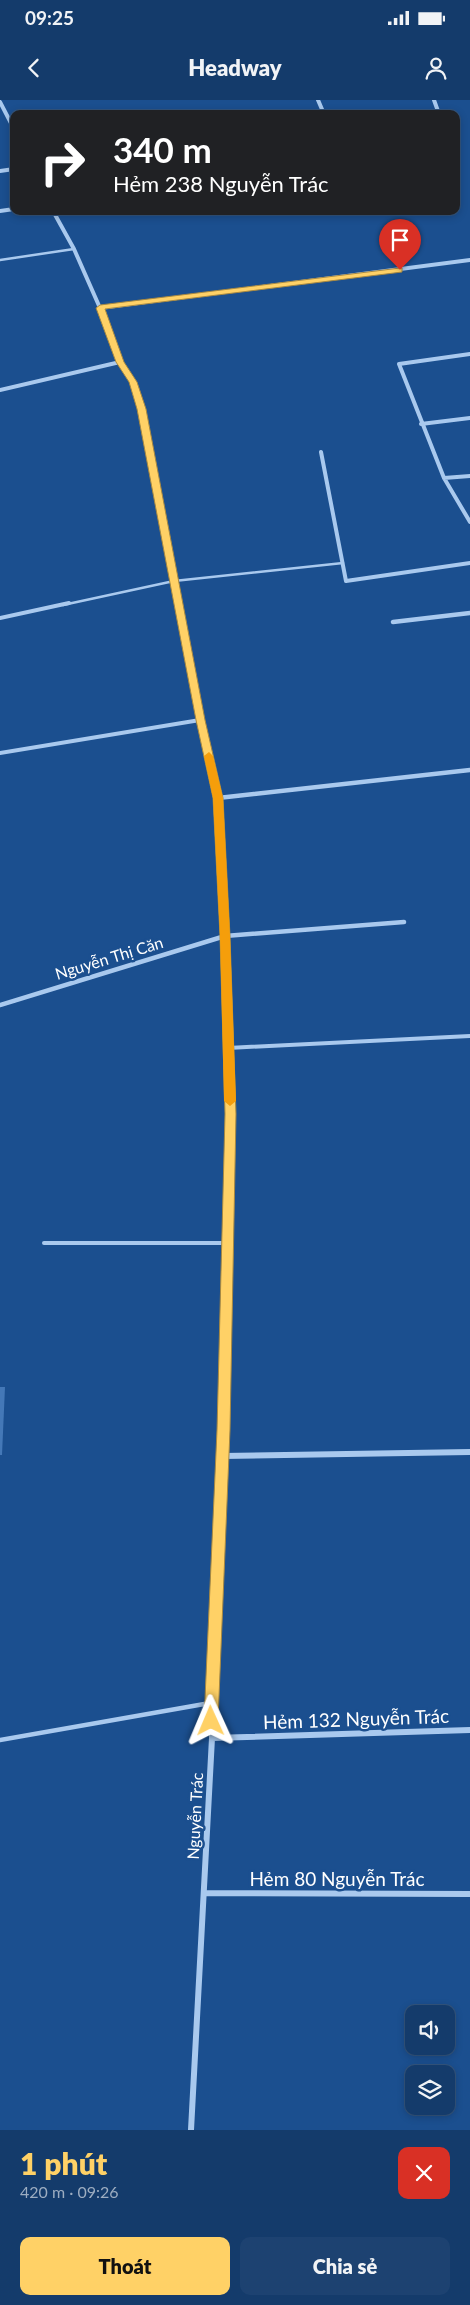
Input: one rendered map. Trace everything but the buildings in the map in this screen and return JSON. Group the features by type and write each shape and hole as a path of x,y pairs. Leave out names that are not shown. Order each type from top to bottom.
{"street":[{"path":"0,102 10,121"},
{"name":"Nguyễn Trác","path":"55,215 74,249 100,308 120,362 133,382 141,409 200,720 218,798 225,936 230,1114 222,1456 210,1703 212,1738 191,2130"},
{"path":"100,308 470,260"},
{"path":"470,354 399,364 421,424 444,478 470,522"},
{"path":"0,390 120,362"},
{"path":"421,424 470,418"},
{"path":"321,452 346,581 470,563"},
{"path":"444,478 470,476"},
{"path":"393,622 470,613"},
{"path":"218,798 470,770"},
{"name":"Nguyễn Thị Căn","path":"0,1005 225,936 404,922"},
{"path":"222,1456 470,1452"},
{"name":"Hẻm 132 Nguyễn Trác","path":"212,1738 470,1730"},
{"name":"Hẻm 80 Nguyễn Trác","path":"204,1893 470,1894"}],"lane":[{"path":"0,260 74,249"},
{"path":"0,618 174,581 343,563"},
{"path":"0,753 200,720"},
{"path":"228,1048 470,1036"},
{"path":"44,1243 227,1243"},
{"path":"0,1740 210,1703"}],"slow traffic":[{"path":"209,756 218,798 225,936 230,1101"}],"route":[{"path":"211,1721 210,1703 223,1430 230,1114 225,936 218,798 200,720 141,409 133,382 120,362 100,308 400,270"}]}
